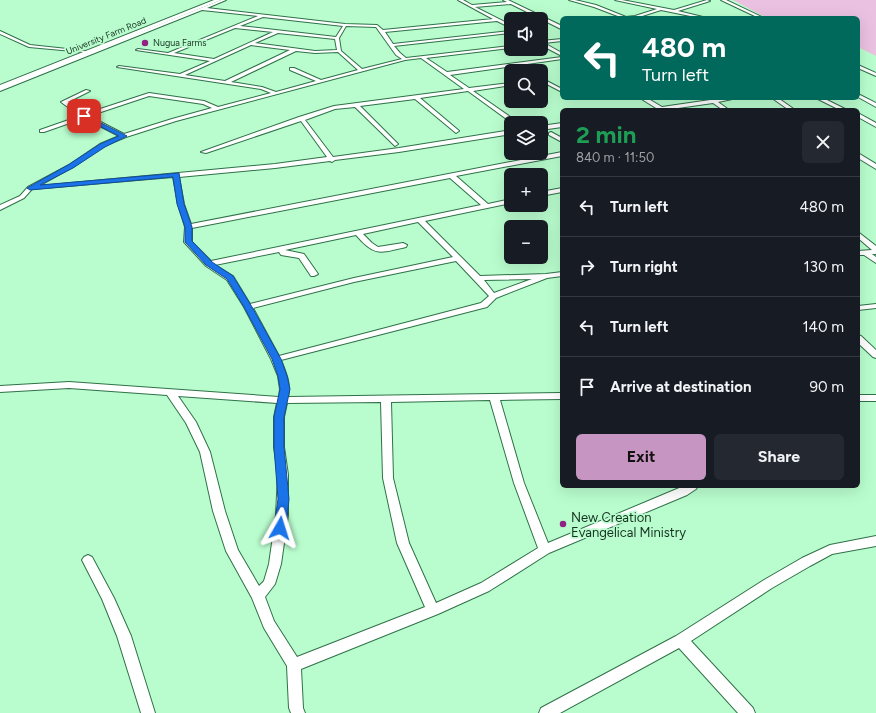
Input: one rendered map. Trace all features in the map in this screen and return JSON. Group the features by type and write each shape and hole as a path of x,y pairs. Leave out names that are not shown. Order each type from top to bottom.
{"street":[{"name":"University Farm Road","path":"0,86 213,0"},
{"name":"University Farm Road","path":"0,86 218,0"},
{"path":"0,90 224,0"},
{"path":"460,0 504,24"},
{"path":"505,0 560,27"},
{"path":"571,0 595,6 621,16"},
{"path":"617,0 694,16"},
{"path":"634,4 647,0"},
{"path":"723,0 758,16"},
{"path":"730,0 742,8"},
{"path":"672,12 708,1"},
{"path":"471,6 511,3"},
{"path":"201,9 345,25 377,26 398,54 405,59"},
{"path":"638,16 661,9"},
{"path":"169,54 263,16"},
{"path":"382,32 496,20"},
{"path":"345,25 337,38 339,51 361,70"},
{"path":"235,27 337,38"},
{"path":"0,32 29,46 84,51"},
{"path":"180,76 277,32"},
{"path":"391,45 504,33"},
{"path":"548,42 560,40"},
{"path":"250,44 315,52 339,51"},
{"path":"548,47 560,54"},
{"path":"0,208 22,198 30,188 70,166 102,145 124,136 174,120 405,59 504,48"},
{"path":"138,50 215,60"},
{"path":"227,82 294,50"},
{"path":"423,58 506,116"},
{"path":"517,64 560,58"},
{"path":"445,74 504,66"},
{"path":"119,67 227,82 262,88 275,93"},
{"path":"860,67 876,75"},
{"path":"292,69 320,81"},
{"path":"548,83 560,90"},
{"path":"204,152 301,118 329,110 504,85"},
{"path":"88,91 64,102 84,116 124,136"},
{"path":"42,131 149,94 204,103 218,108"},
{"path":"416,97 456,131"},
{"path":"860,97 876,105"},
{"path":"645,100 655,108"},
{"path":"670,108 721,100"},
{"path":"778,100 789,108"},
{"path":"822,100 840,108"},
{"path":"714,101 723,108"},
{"path":"356,105 395,144"},
{"path":"860,116 876,125"},
{"path":"301,118 332,160"},
{"path":"548,127 560,125"},
{"path":"30,188 332,160 504,133"},
{"path":"551,134 560,139"},
{"path":"188,227 560,154"},
{"path":"860,156 876,167"},
{"path":"176,175 181,204 188,227 188,242 209,264 230,278 248,307 276,359 283,376 285,389 279,417 279,447 283,499 279,540 275,564 269,584 258,596"},
{"path":"452,176 486,206"},
{"path":"548,193 560,190"},
{"path":"209,264 504,202"},
{"path":"420,220 478,278 493,296"},
{"path":"358,233 374,250 403,245"},
{"path":"860,236 876,251"},
{"path":"281,250 284,253 302,256 314,274"},
{"path":"862,253 876,251"},
{"path":"862,253 876,261"},
{"path":"248,307 354,280 458,258"},
{"path":"478,278 560,274"},
{"path":"276,359 484,305 493,296 546,276"},
{"path":"860,308 876,306"},
{"path":"860,340 876,355"},
{"path":"0,389 69,385 282,400 560,396"},
{"path":"170,392 191,422 205,452 219,511 232,552 258,596 269,624 294,665 296,708 298,713"},
{"path":"494,398 519,483 545,550"},
{"path":"860,398 876,398"},
{"path":"386,399 388,478 403,543 433,610"},
{"path":"294,665 433,610 485,587 545,550 683,492 689,488"},
{"path":"546,713 681,640 768,584 830,550 874,544"},
{"path":"88,560 108,598 124,636 148,713"},
{"path":"681,640 748,713"}],"shaded area":[{"path":"733,0 876,0 876,56 860,48 860,16 763,16"}],"place":[{"name":"Nugua Farms","path":"145,43"},
{"name":"New Creation Evangelical Ministry","path":"563,524"}],"route":[{"path":"84,116 124,136 102,145 70,166 30,188 176,175 181,204 188,227 188,242 209,264 230,278 248,307 276,359 283,376 285,389 279,417 279,447 283,475 283,499 280,528"}]}
